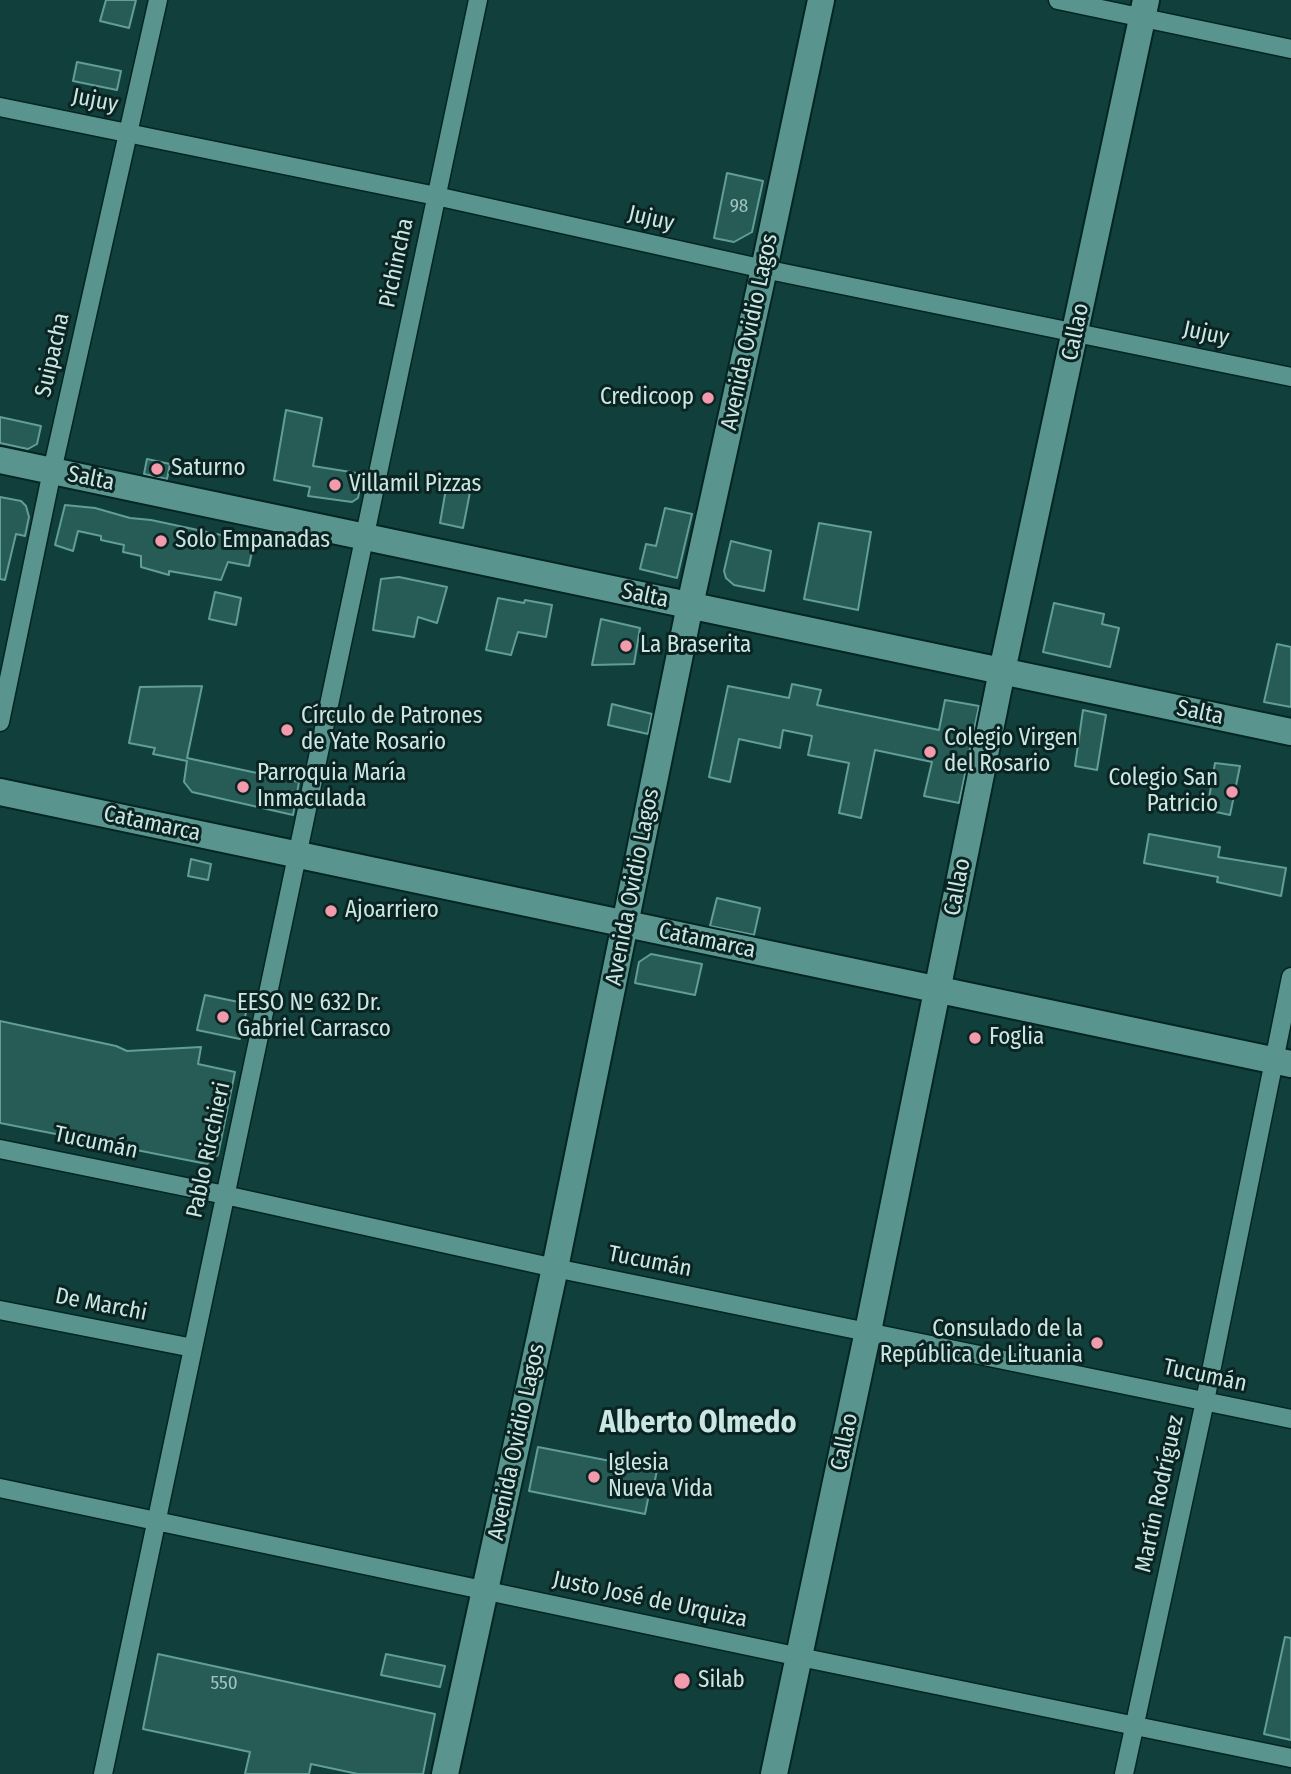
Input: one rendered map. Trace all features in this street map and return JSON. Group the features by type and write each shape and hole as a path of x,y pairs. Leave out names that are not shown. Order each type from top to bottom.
{"main road":[{"name":"Avenida Ovidio Lagos","path":"445,1774 555,1268 690,606 821,0"},
{"name":"Callao","path":"774,1774 869,1331 1002,671 1144,9"},
{"name":"Salta","path":"0,460 1291,732"},
{"name":"Catamarca","path":"0,792 1283,1063"}],"street":[{"name":"Suipacha","path":"0,722 52,471 158,0"},
{"name":"Pichincha","path":"364,537 478,0"},
{"path":"1058,0 1144,9 1291,49"},
{"name":"Jujuy","path":"0,107 436,196 764,269 1291,377"},
{"name":"Pablo Ricchieri","path":"103,1774 364,537"},
{"name":"Martín Rodríguez","path":"1124,1774 1205,1401 1283,1063 1291,977"},
{"name":"Tucumán","path":"0,1149 225,1195 555,1268 1291,1419"},
{"name":"De Marchi","path":"0,1310 193,1348"},
{"name":"Justo José de Urquiza","path":"0,1488 1291,1758"}],"building":[{"path":"106,0 136,0 129,28 100,21"},
{"path":"77,62 121,71 117,90 73,81"},
{"path":"727,173 763,181 752,232 734,242 714,238"},
{"path":"286,410 322,418 313,466 363,474 358,498 352,502 308,496 310,487 274,480"},
{"path":"0,417 41,426 37,444 28,449 0,443"},
{"name":"Saturno","path":"147,459 170,464 167,479 144,474"},
{"path":"447,483 471,487 463,528 440,523"},
{"path":"0,497 21,501 26,506 29,517 25,536 16,534 5,580 0,579"},
{"path":"65,505 95,508 130,518 254,542 249,566 228,562 221,580 169,571 169,575 141,567 141,556 123,552 124,545 78,531 73,551 55,545"},
{"path":"665,508 692,514 677,578 640,569 646,544 656,546"},
{"path":"819,523 871,532 858,610 804,599"},
{"path":"731,541 771,551 764,591 734,585 726,578 724,571"},
{"path":"399,577 447,587 437,623 418,617 414,637 373,630 381,579"},
{"path":"215,592 241,598 236,625 209,619"},
{"path":"498,598 552,605 546,637 518,632 511,655 486,650"},
{"path":"1054,603 1104,614 1102,624 1119,628 1110,667 1043,652"},
{"path":"601,619 640,628 634,664 592,665"},
{"path":"1277,644 1291,647 1291,707 1264,702"},
{"name":"Colegio Virgen del Rosario","path":"792,684 821,690 817,705 939,730 945,700 979,706 959,803 924,796 932,762 875,750 861,818 839,813 849,763 808,755 812,736 783,730 780,748 739,739 730,782 709,777 728,686 789,698"},
{"path":"202,686 187,758 299,782 293,815 192,792 184,782 187,761 153,754 155,748 129,743 140,687"},
{"path":"612,704 652,714 648,734 608,725"},
{"path":"1083,710 1106,715 1097,770 1075,766"},
{"path":"1215,763 1240,766 1230,815 1207,810"},
{"path":"1149,834 1220,847 1218,857 1286,868 1281,896 1217,882 1218,877 1144,863"},
{"path":"191,859 211,864 208,880 188,876"},
{"path":"717,898 760,908 754,935 710,926"},
{"path":"651,954 702,964 695,995 635,983 639,962"},
{"name":"EESO Nº 632 Dr. Gabriel Carrasco","path":"205,995 248,1004 240,1039 197,1030"},
{"path":"0,1021 116,1046 127,1051 201,1047 198,1064 235,1072 218,1155 207,1164 0,1123"},
{"name":"Iglesia Nueva Vida","path":"538,1447 657,1470 654,1485 651,1484 645,1514 529,1491"},
{"path":"1285,1637 1291,1638 1291,1740 1264,1734"},
{"path":"158,1654 435,1714 423,1774 358,1774 311,1764 309,1774 245,1774 250,1752 143,1729"},
{"path":"386,1654 445,1666 440,1687 381,1675"}],"place":[{"name":"Credicoop","path":"708,398"},
{"name":"Saturno","path":"157,469"},
{"name":"Villamil Pizzas","path":"335,485"},
{"name":"Solo Empanadas","path":"161,541"},
{"name":"La Braserita","path":"626,646"},
{"name":"Círculo de Patrones de Yate Rosario","path":"287,730"},
{"name":"Colegio Virgen del Rosario","path":"930,752"},
{"name":"Parroquia María Inmaculada","path":"243,787"},
{"name":"Colegio San Patricio","path":"1232,792"},
{"name":"Ajoarriero","path":"331,911"},
{"name":"EESO Nº 632 Dr. Gabriel Carrasco","path":"223,1017"},
{"name":"Foglia","path":"975,1038"},
{"name":"Consulado de la República de Lituania","path":"1097,1343"},
{"name":"Iglesia Nueva Vida","path":"594,1477"},
{"name":"Silab","path":"682,1681"}],"district":[{"name":"Alberto Olmedo","path":"698,1424"}]}
